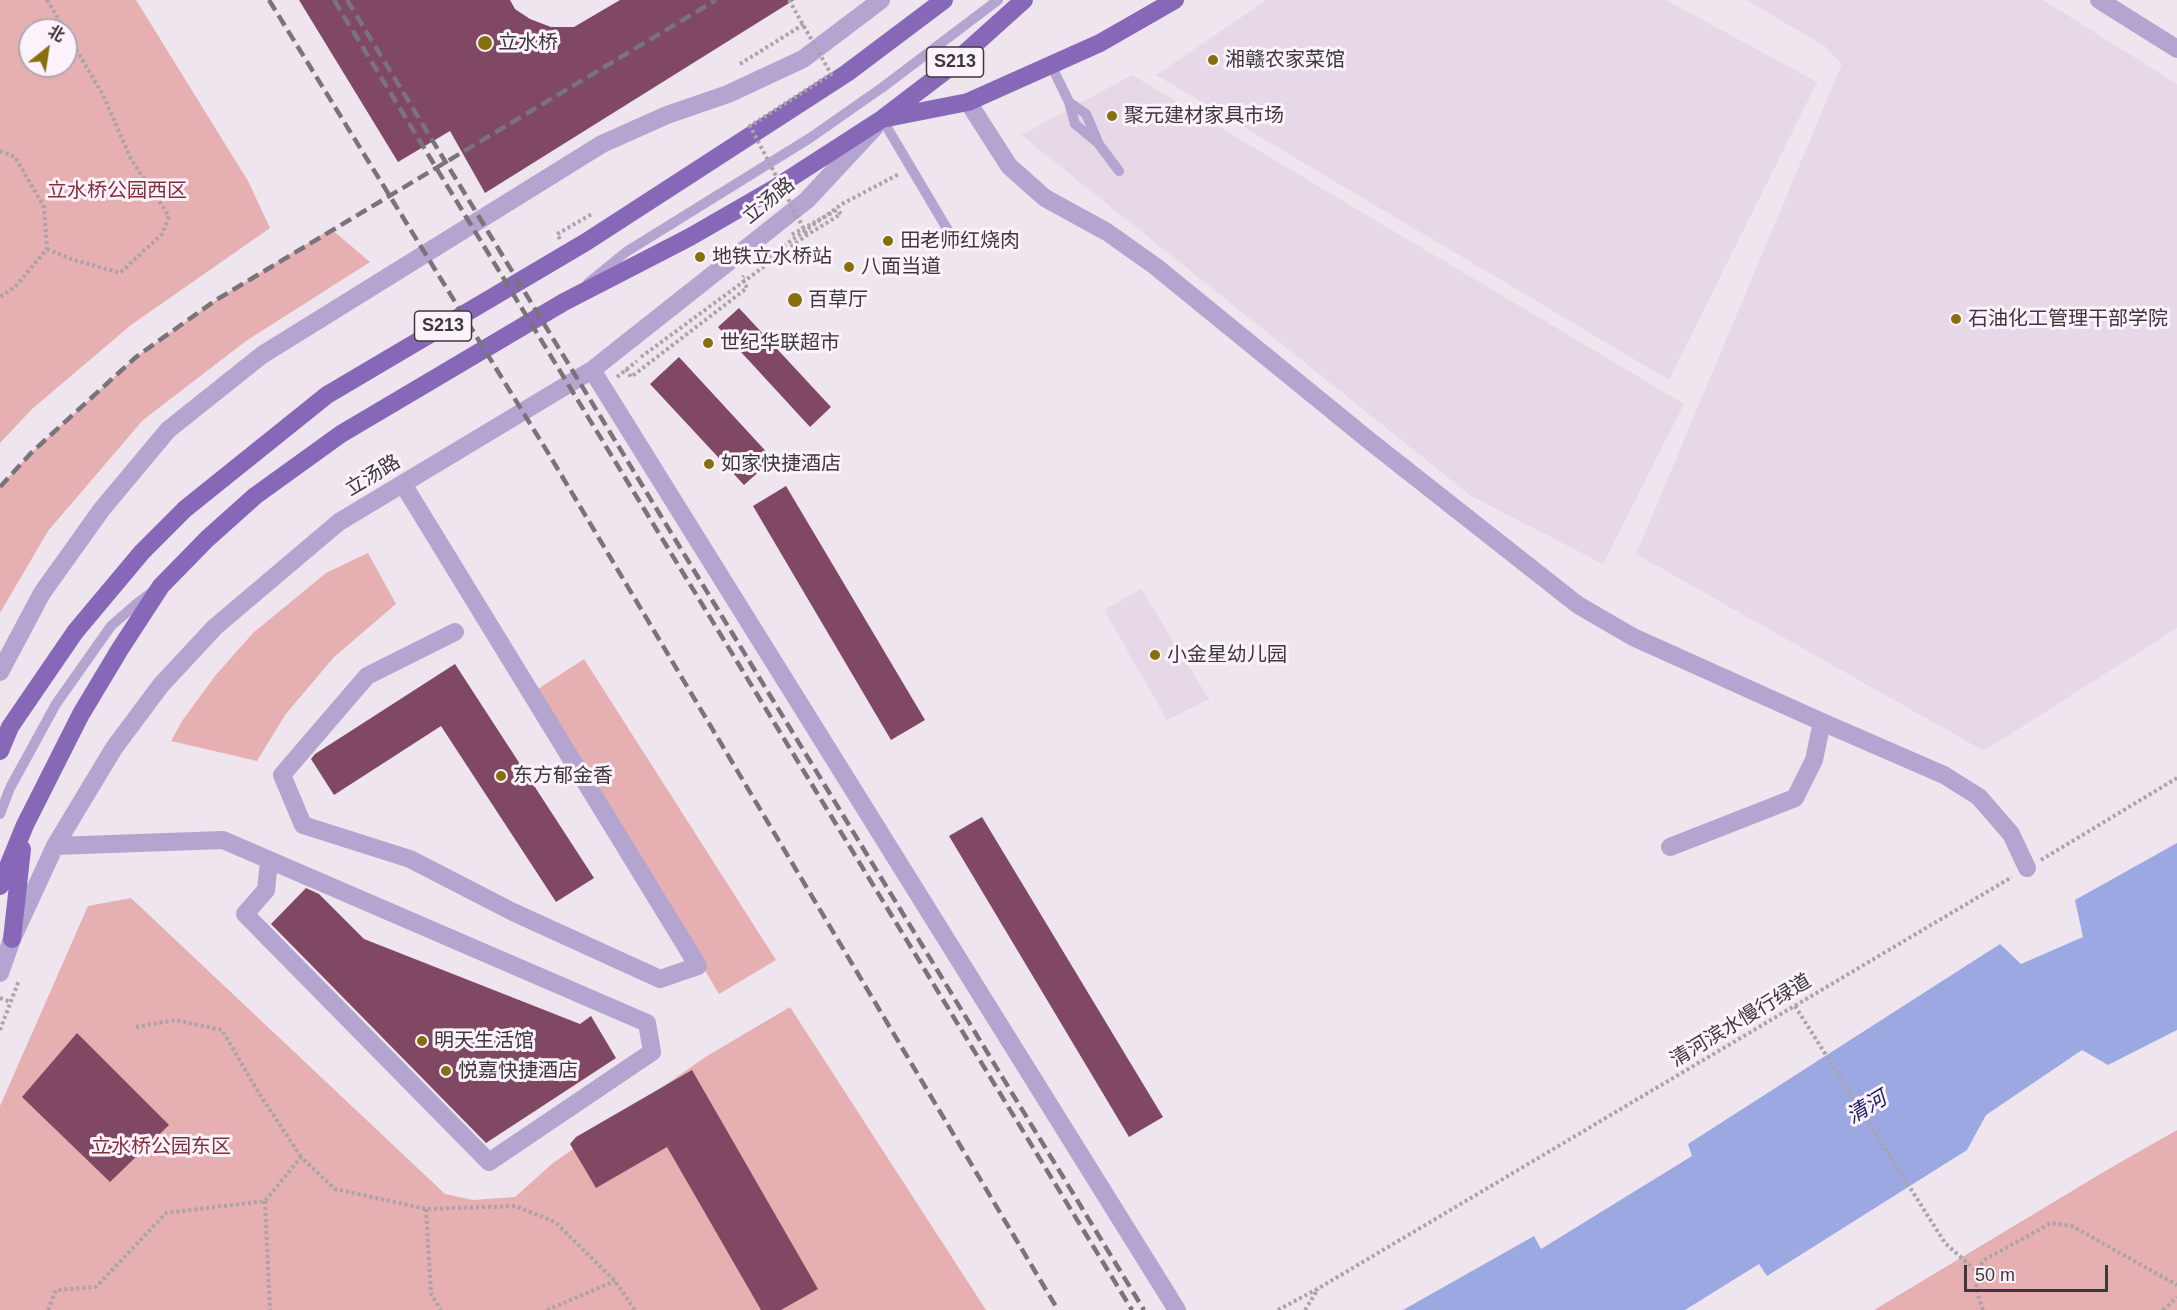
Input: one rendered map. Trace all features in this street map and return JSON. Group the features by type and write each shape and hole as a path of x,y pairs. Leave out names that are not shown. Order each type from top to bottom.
{"main road":[{"name":"S213","path":"0,751 5,734 75,632 142,552 185,509 327,395 586,242 848,73 944,0"},
{"name":"立汤路","path":"0,886 25,825 81,714 161,586 207,539 255,496 340,434 564,302 690,237 775,188 882,119 945,71 1024,0"},
{"path":"882,119 968,102 1100,43 1175,0"},
{"path":"12,939 25,825"}],"street":[{"path":"0,672 42,593 102,508 168,430 262,355 602,144 667,115 728,94 803,58 881,0"},
{"path":"2100,0 2177,49"},
{"path":"968,102 1009,166 1045,198 1107,232 1155,266 1371,442 1578,605 1633,637 1944,775 1979,796 2011,834 2028,868"},
{"name":"立汤路","path":"0,973 12,939 55,846 114,748 161,685 215,627 339,522 592,370 807,200 882,119"},
{"path":"592,370 1177,1310"},
{"path":"403,484 698,966 660,978 513,912 410,859 303,825 282,775 367,676 455,633"},
{"path":"1670,847 1795,798 1814,760 1822,722"},
{"path":"55,846 223,840 646,1023 652,1052 489,1162 245,914 266,890 269,861"}],"lane":[{"path":"564,302 626,252 810,138 884,87 998,0"},
{"path":"1051,65 1069,102 1075,124 1098,143 1119,171"},
{"path":"882,119 949,232"},
{"path":"0,814 10,788 56,704 111,626 135,604 161,586"}],"path":[{"path":"47,0 57,18"},
{"path":"789,0 831,74 750,126 807,235"},
{"path":"740,64 804,24"},
{"path":"48,249 71,259 120,273 162,234 169,216 131,159 103,95 78,53"},
{"path":"0,151 15,157 44,207 48,249 15,286 0,297"},
{"path":"626,369 632,376 747,288 742,278 842,204 905,171"},
{"path":"617,377 807,235 841,214 837,210 789,236"},
{"name":"清河滨水慢行绿道","path":"1278,1310 1319,1288 2177,778"},
{"path":"0,998 11,1002 0,1030"},
{"path":"1795,1006 1945,1243 1976,1271"},
{"path":"136,1027 175,1020 222,1030 256,1090 302,1157 335,1190 426,1209 515,1206 555,1222 615,1281 635,1310"},
{"path":"270,1310 265,1201 302,1157"},
{"path":"48,1310 56,1290 96,1287 166,1213 265,1201"},
{"path":"426,1209 431,1294 441,1310"},
{"path":"1983,1310 1976,1289 1976,1271 1984,1260 2051,1223 2072,1226 2177,1286"},
{"path":"547,1310 615,1281"},
{"name":"清河滨水慢行绿道","path":"1305,1310 1319,1288"},
{"path":"2163,1310 2177,1297"}],"shaded area":[{"path":"1267,0 1666,0 1817,82 1669,380 1156,75"},
{"name":"石油化工管理干部学院","path":"1746,0 2043,0 2177,84 2177,628 1984,751 1636,554 1842,64 1825,46"},
{"name":"聚元建材家具市场","path":"1132,75 1684,404 1603,564 1471,496 1021,135"},
{"name":"小金星幼儿园","path":"1141,589 1209,699 1167,720 1104,610"}],"green space":[{"name":"立水桥公园西区","path":"0,0 136,0 248,181 270,228 131,325 32,409 0,443"},
{"path":"331,229 370,262 246,341 143,420 48,531 0,613 0,487 5,481 31,453 136,357 216,300"},
{"path":"368,553 396,604 334,657 285,715 257,761 171,741 182,721 215,676 253,633 326,573"},
{"path":"584,659 776,960 719,994 538,689"},
{"name":"立水桥公园东区","path":"131,898 445,1194 473,1200 515,1197 553,1163 707,1056 790,1007 986,1310 0,1310 0,1106 88,906"},
{"path":"2177,1130 2177,1310 1874,1310 2112,1167"}],"water":[{"name":"清河","path":"2177,843 2177,1030 2108,1065 2082,1050 1986,1115 1967,1150 1767,1276 1759,1264 1685,1310 1403,1310 1534,1236 1541,1249 1692,1156 1688,1144 2000,944 2021,964 2083,937 2075,900"}],"building":[{"name":"立水桥","path":"299,0 510,0 515,9 530,19 551,27 574,27 620,0 794,0 485,193 450,131 398,162"},
{"path":"739,308 831,407 810,427 718,327"},
{"path":"679,357 773,459 744,485 650,384"},
{"path":"786,486 925,720 891,740 753,506"},
{"name":"东方郁金香","path":"455,664 594,878 556,902 441,726 334,795 311,759 315,754"},
{"path":"982,817 1163,1117 1129,1137 949,836"},
{"path":"306,888 319,894 364,939 580,1024 591,1016 616,1058 486,1143 271,924"},
{"path":"77,1033 169,1125 110,1182 22,1097"},
{"path":"692,1070 818,1289 781,1310 761,1310 667,1147 596,1188 570,1144 576,1137"}],"railway":[{"path":"269,0 550,456 1058,1310"},
{"path":"334,0 1132,1310"},
{"path":"347,0 1144,1310"},
{"path":"0,487 31,453 136,357 216,300 716,0"}],"place":[{"name":"立水桥","path":"485,43"},
{"name":"湘赣农家菜馆","path":"1213,60"},
{"name":"聚元建材家具市场","path":"1112,116"},
{"name":"田老师红烧肉","path":"888,241"},
{"name":"地铁立水桥站","path":"700,257"},
{"name":"八面当道","path":"849,267"},
{"name":"百草厅","path":"795,300"},
{"name":"石油化工管理干部学院","path":"1956,319"},
{"name":"世纪华联超市","path":"708,343"},
{"name":"如家快捷酒店","path":"709,464"},
{"name":"小金星幼儿园","path":"1155,655"},
{"name":"东方郁金香","path":"501,776"},
{"name":"明天生活馆","path":"422,1041"},
{"name":"悦嘉快捷酒店","path":"446,1071"}]}
